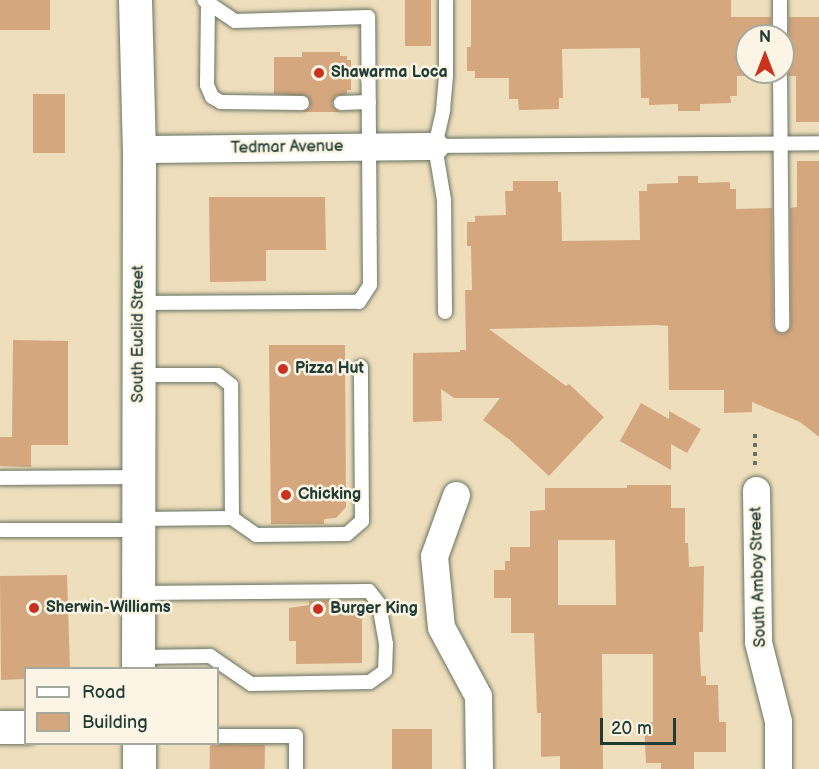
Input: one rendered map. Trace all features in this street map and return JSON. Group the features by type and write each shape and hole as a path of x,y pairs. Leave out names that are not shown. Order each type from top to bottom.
{"main road":[{"name":"South Euclid Street","path":"135,0 140,303 137,477 138,663"},
{"path":"0,728 24,727"},
{"path":"139,745 139,769"}],"street":[{"name":"Tedmar Avenue","path":"139,149 435,146"},
{"name":"South Amboy Street","path":"756,490 758,642 778,721 778,769"},
{"path":"456,495 434,556 441,627 478,696 479,769"}],"lane":[{"path":"445,312 444,200 435,146 443,110 446,76 446,0"},
{"path":"780,0 780,24"},
{"path":"140,303 359,303 370,285 368,17 234,21 206,1"},
{"path":"206,1 207,85 212,97 221,102 302,103"},
{"path":"780,84 782,325"},
{"path":"341,103 369,102"},
{"path":"435,146 819,143"},
{"path":"0,530 138,525 232,518 256,535 347,534 362,520 361,367"},
{"path":"140,375 218,375 231,385 232,518"},
{"path":"0,478 137,477"},
{"path":"138,593 369,591 379,604 386,644 385,671 370,682 251,684 210,656 138,663"},
{"path":"219,736 296,736 296,769"}],"building":[{"path":"0,0 50,0 50,30 0,30"},
{"path":"405,0 431,0 431,46 405,46"},
{"path":"471,0 731,0 731,17 771,17 771,24 735,24 737,96 730,96 731,103 700,104 700,111 678,111 678,104 649,105 649,98 641,98 640,48 562,49 563,98 559,98 559,109 519,110 518,99 509,99 509,78 475,78 475,71 467,71 467,47 471,47"},
{"path":"789,17 819,17 819,122 796,122 795,24 789,24"},
{"path":"302,52 340,52 340,56 347,56 347,60 351,60 351,90 347,90 347,94 336,96 332,103 334,108 341,112 302,112 310,107 307,96 274,94 274,57 302,57"},
{"path":"33,94 65,94 65,153 33,153"},
{"path":"797,161 819,161 819,437 800,422 752,402 752,412 724,413 724,390 669,390 668,326 657,325 489,329 566,386 569,384 604,417 549,476 510,440 483,420 500,398 454,398 441,389 442,421 413,422 413,353 466,350 465,290 472,290 471,246 467,246 467,222 475,222 475,216 506,215 505,191 513,191 513,181 558,181 558,192 561,192 562,241 640,240 639,191 647,191 647,184 678,183 678,176 698,176 698,183 730,182 730,189 736,189 736,209 772,208 773,325 777,332 783,334 789,330 791,325 790,208 797,207"},
{"path":"209,197 325,197 326,250 266,250 266,281 210,282"},
{"path":"13,340 68,341 68,445 31,445 31,467 0,466 0,437 12,437"},
{"path":"269,345 345,345 346,507 336,518 324,519 324,524 271,524"},
{"path":"641,403 669,419 669,411 701,429 687,453 671,444 671,470 620,441"},
{"path":"627,485 671,485 671,508 685,508 685,543 688,543 689,567 704,566 703,632 699,632 701,676 706,676 706,685 718,685 719,722 726,722 726,752 694,752 694,769 661,769 661,763 646,763 644,722 653,722 653,654 602,654 603,769 560,769 560,756 541,757 541,713 537,713 534,633 511,633 511,598 494,598 494,570 505,570 505,561 510,561 510,547 530,547 530,511 545,510 545,488 627,488","holes":["558,540 615,540 616,605 558,605"]},
{"name":"Sherwin-Williams","path":"67,575 70,667 24,667 24,679 1,680 0,576"},
{"path":"330,600 330,605 362,605 362,663 296,664 296,641 289,641 289,608 309,605 309,601"},
{"path":"392,729 432,729 432,769 392,769"},
{"path":"210,745 265,745 265,769 210,769"}],"place":[{"name":"Shawarma Loca","path":"319,73"},
{"name":"Pizza Hut","path":"283,369"},
{"name":"Chicking","path":"286,495"},
{"name":"Sherwin-Williams","path":"34,608"},
{"name":"Burger King","path":"318,609"}]}
